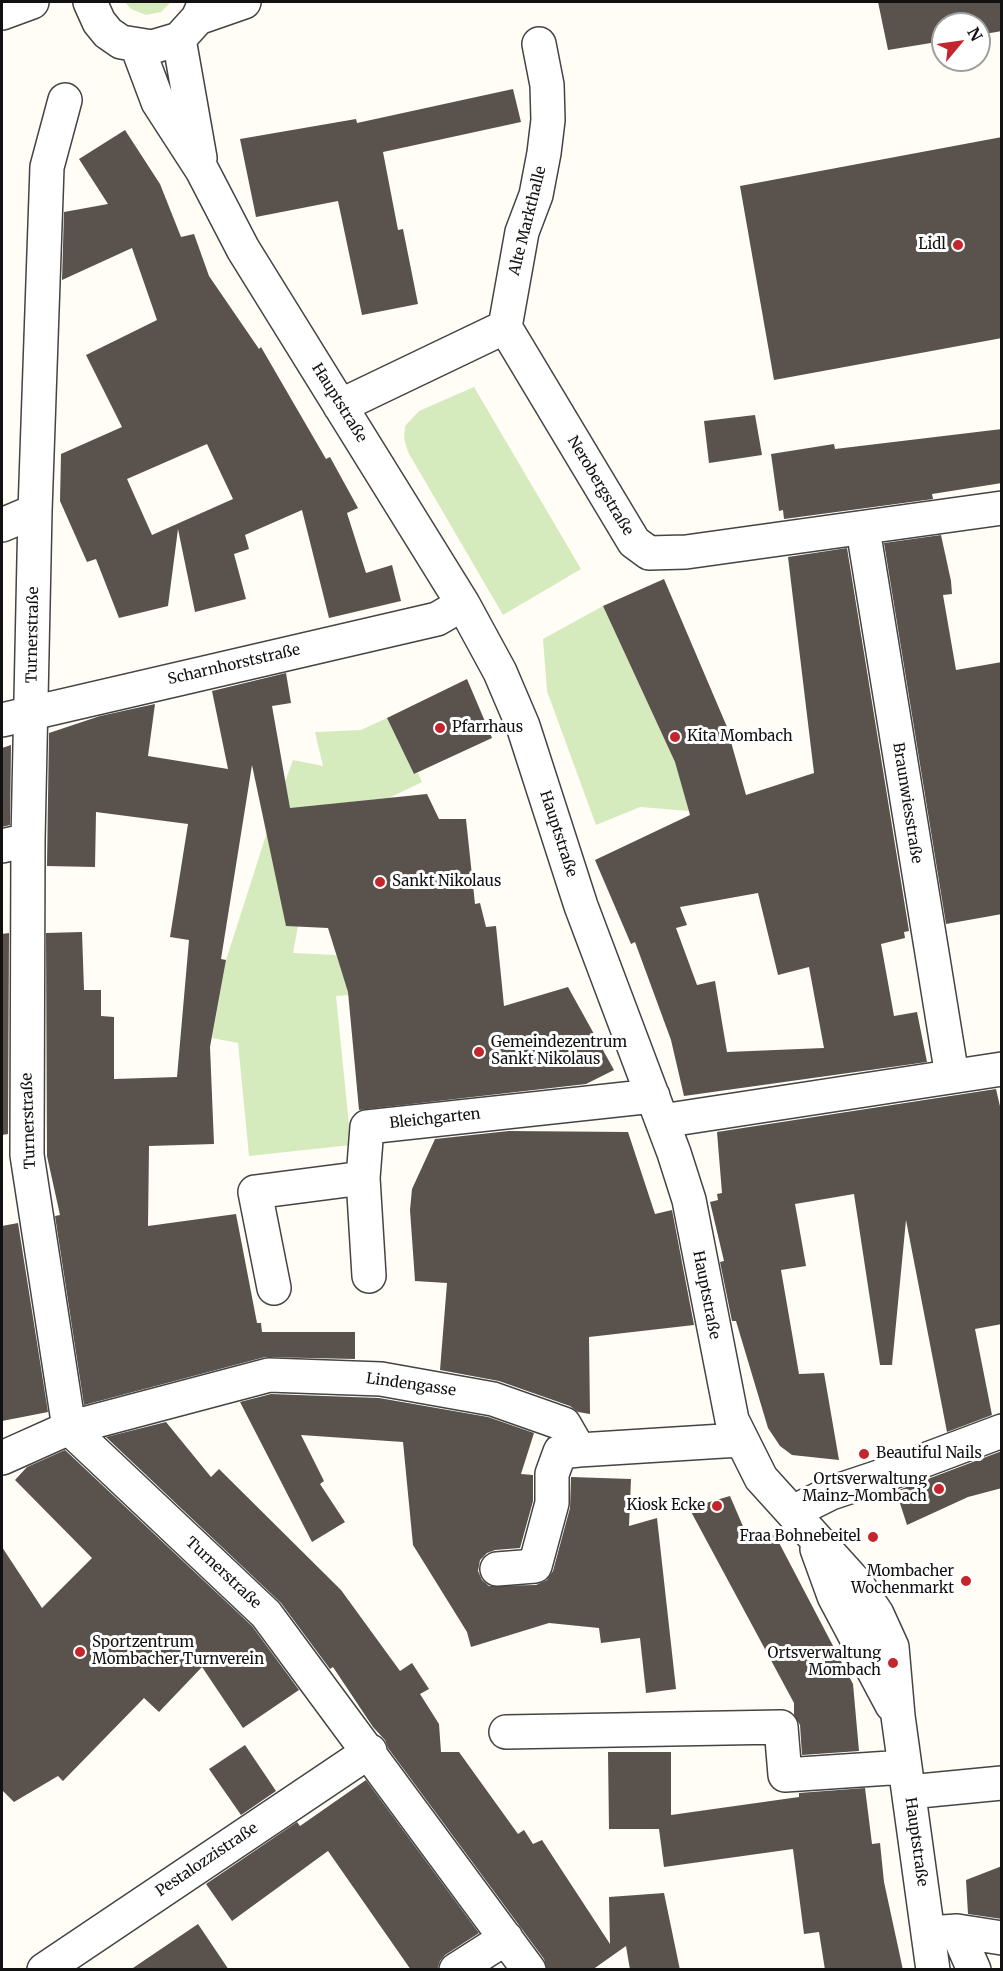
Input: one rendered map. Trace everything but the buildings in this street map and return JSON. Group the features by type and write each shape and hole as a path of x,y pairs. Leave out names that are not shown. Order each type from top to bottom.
{"street":[{"path":"2,13 32,2"},
{"path":"90,2 99,22 108,33 121,42 152,47 194,19 244,2"},
{"name":"Hauptstraße","path":"194,19 202,170"},
{"name":"Alte Markthalle","path":"505,327 522,232 536,195 548,120 547,84 539,44"},
{"name":"Hauptstraße","path":"136,46 158,102 202,170 243,249 463,604 500,672 523,726 581,906 689,1200 724,1389 739,1440 761,1478 803,1524 834,1596 898,1716 907,1780 943,1932 933,1970"},
{"name":"Turnerstraße","path":"65,100 47,167 35,511 16,716 14,1156 69,1428 266,1614 370,1750 529,1970"},
{"path":"340,406 505,327"},
{"name":"Nerobergstraße","path":"505,327 634,542 649,553 686,552 1002,508"},
{"path":"2,525 35,511"},
{"name":"Braunwiesstraße","path":"863,529 952,1076"},
{"name":"Scharnhorststraße","path":"16,716 437,619 463,604"},
{"path":"657,1108 1002,1069"},
{"name":"Bleichgarten","path":"369,1276 363,1178 367,1126 657,1108"},
{"path":"274,1288 255,1192 363,1178"},
{"name":"Lindengasse","path":"2,1458 69,1428 269,1375 381,1379 493,1399 547,1416 564,1424 579,1450"},
{"path":"803,1524 831,1493 1002,1431"},
{"path":"497,1569 535,1566 552,1503 552,1474 560,1452 739,1440"},
{"path":"506,1732 781,1727 785,1775 1002,1783"},
{"name":"Pestalozzistraße","path":"44,1970 370,1750"},
{"path":"943,1932 1002,1938"},
{"path":"943,1932 974,1970"},
{"path":"456,1970 506,1938"}],"green space":[{"path":"125,2 171,2 161,12 146,15 131,9"},
{"path":"474,387 581,569 503,615 408,452 404,438 405,426 419,411"},
{"path":"603,606 678,768 689,811 640,807 596,825 547,691 543,639"},
{"path":"387,718 414,774 418,773 422,782 389,798 323,805 320,847 279,862 286,925 298,926 293,953 336,955 341,969 415,991 336,996 351,1145 249,1156 238,1043 212,1038 226,960 293,760 323,766 315,732 361,730"}],"place":[{"name":"Lidl","path":"958,245"},
{"name":"Pfarrhaus","path":"440,728"},
{"name":"Kita Mombach","path":"675,737"},
{"name":"Sankt Nikolaus","path":"380,882"},
{"name":"Gemeindezentrum Sankt Nikolaus","path":"479,1052"},
{"name":"Beautiful Nails","path":"864,1454"},
{"name":"Ortsverwaltung Mainz-Mombach","path":"939,1489"},
{"name":"Kiosk Ecke","path":"717,1506"},
{"name":"Fraa Bohnebeitel","path":"873,1537"},
{"name":"Mombacher Wochenmarkt","path":"966,1581"},
{"name":"Sportzentrum Mombacher Turnverein","path":"80,1652"},
{"name":"Ortsverwaltung Mombach","path":"893,1663"}]}
